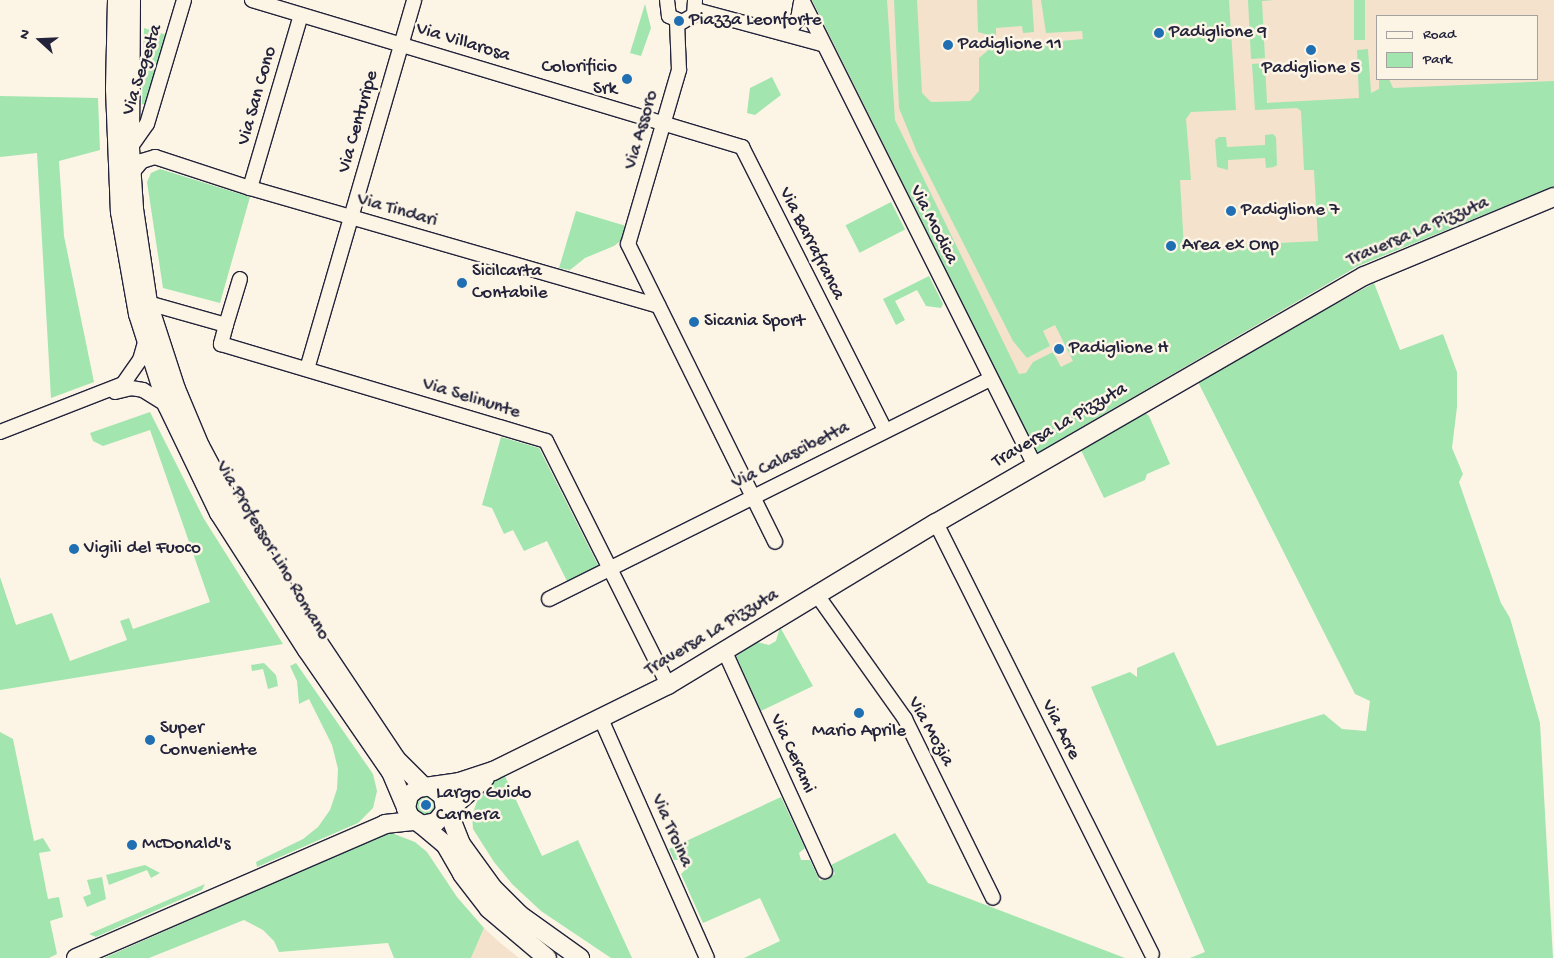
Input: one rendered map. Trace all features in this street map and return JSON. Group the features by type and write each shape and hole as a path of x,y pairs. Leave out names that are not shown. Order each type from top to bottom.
{"street":[{"name":"Via Professor Lino Romano","path":"117,0 114,88 120,212 127,265 146,342 167,405 219,513 307,650 391,772 416,803"},
{"name":"Via Professor Lino Romano","path":"131,0 131,174 148,303 186,415 233,508 294,606 396,759 416,803"},
{"name":"Via Segesta","path":"130,148 147,124 184,0"},
{"name":"Via Villarosa","path":"252,0 663,122"},
{"name":"Via Centuripe","path":"307,369 414,0"},
{"path":"665,0 668,16 677,22 687,21 695,5 713,15 822,44"},
{"path":"787,34 798,19 801,1"},
{"name":"Via Modica","path":"801,1 989,380 1035,466"},
{"name":"Via San Cono","path":"250,188 301,14"},
{"name":"Via Assoro","path":"677,22 676,42 679,70 628,244 775,542"},
{"name":"Via Barrafranca","path":"663,122 742,147 885,430"},
{"name":"Via Tindari","path":"131,174 142,161 155,158 250,188 658,306"},
{"name":"Traversa La Pizzuta","path":"493,772 668,685 936,523 1364,276 1554,197"},
{"path":"148,303 226,325 240,279"},
{"name":"Via Selinunte","path":"226,325 221,344 546,441 668,685"},
{"path":"97,397 128,379 140,360 146,342"},
{"name":"Via Calascibetta","path":"549,599 752,496 989,380"},
{"path":"0,432 97,397 131,388 154,395 167,405"},
{"name":"Via Acre","path":"936,523 1152,954"},
{"name":"Via Mozia","path":"817,595 905,719 993,898"},
{"name":"Via Cerami","path":"725,652 825,871"},
{"name":"Via Troina","path":"601,719 707,958"},
{"path":"76,958 356,837 416,803 493,772"},
{"path":"416,803 432,825 445,810 493,772"},
{"path":"416,803 443,796 445,810 461,844 493,888 520,915 580,958"},
{"path":"416,803 445,844 462,874 489,908 548,958"}],"shaded area":[{"name":"Area ex Onp","path":"812,0 1554,0 1554,186 1358,266 1037,453"},
{"path":"484,928 498,941 519,958 471,958"}],"green space":[{"name":"Area ex Onp","path":"812,0 887,0 895,120 1019,374 1026,373 1033,362 1053,352 1061,367 1073,361 1055,325 1043,331 1050,346 1027,358 1013,341 917,152 899,108 894,0 917,0 922,93 931,102 970,101 979,91 979,58 992,47 1083,39 1082,31 1046,33 1041,0 1229,0 1236,110 1191,112 1186,119 1191,180 1180,180 1184,248 1318,241 1314,170 1304,170 1301,111 1297,108 1255,110 1252,64 1265,63 1267,103 1359,98 1357,50 1368,49 1371,93 1379,89 1379,80 1389,80 1393,88 1554,81 1554,186 1358,266 1037,453"},
{"path":"977,0 1032,0 1034,32 1023,33 1022,26 996,28 996,37 978,32"},
{"path":"1248,0 1274,0 1262,1 1265,58 1251,59"},
{"path":"1354,0 1365,0 1365,40 1354,40"},
{"path":"645,4 651,28 641,56 630,53"},
{"path":"144,28 167,35 146,105 142,104"},
{"path":"772,77 781,95 755,115 747,113 750,88"},
{"path":"0,96 98,98 100,150 59,161 64,236 94,382 51,398 37,153 0,157"},
{"path":"1273,134 1276,137 1277,165 1274,167 1266,168 1265,158 1228,160 1228,170 1217,167 1215,140 1219,137 1226,137 1227,147 1265,145 1265,135"},
{"path":"160,169 250,197 220,303 163,288 147,182 151,173"},
{"path":"891,202 905,230 860,253 846,225"},
{"path":"576,211 626,226 623,239 614,246 585,258 570,270 559,268"},
{"path":"929,276 943,304 941,308 926,306 917,290 895,301 905,320 896,325 883,299"},
{"path":"1374,283 1400,350 1443,334 1457,372 1457,407 1452,448 1463,474 1459,482 1501,603 1510,618 1540,723 1553,958 1190,958 1205,952 1091,687 1130,672 1137,677 1137,668 1174,652 1217,746 1324,714 1342,729 1366,731 1370,701 1355,694 1197,380"},
{"path":"1143,411 1149,416 1170,464 1147,474 1145,480 1104,498 1080,448"},
{"path":"150,412 204,519 283,644 0,690 0,577 16,625 52,613 70,661 127,640 120,621 129,618 133,629 210,602 150,430 103,446 93,441 90,433"},
{"path":"501,437 539,448 599,567 568,583 547,541 524,551 513,530 504,534 492,508 482,505"},
{"path":"780,627 813,686 761,711 736,656 757,642 769,645 776,641"},
{"path":"264,663 276,675 278,686 268,689 263,669 252,671 251,665"},
{"path":"296,663 373,774 377,791 373,808 358,823 257,867 256,862 303,839 318,827 330,810 337,789 338,769 332,745 309,699 299,704 297,681 290,666"},
{"path":"0,732 13,739 34,841 43,838 51,851 39,853 48,899 59,897 63,917 50,921 57,954 49,958 0,958"},
{"path":"503,772 542,856 578,840 632,958 611,958 541,911 512,884 494,862 473,829 472,815 484,783"},
{"path":"426,793 440,805 429,818 414,812 415,799"},
{"path":"781,797 805,848 799,853 801,860 810,860 820,881 835,874 831,865 895,833 928,883 1125,958 744,958 780,941 760,898 703,923 681,874 687,868 684,860 674,860 669,849"},
{"path":"389,832 415,842 427,852 457,897 484,928 471,958 394,958 388,943 279,952 274,941 263,930 244,920 149,958 104,958"},
{"path":"145,865 160,873 151,878 147,870 109,885 106,875"},
{"path":"102,877 106,899 87,907 83,897 91,894 87,880"},
{"path":"205,884 202,890 96,937 89,934"}],"place":[{"name":"Piazza Leonforte","path":"679,21"},
{"name":"Padiglione 9","path":"1159,33"},
{"name":"Padiglione 11","path":"948,45"},
{"name":"Padiglione 5","path":"1311,50"},
{"name":"Colorificio Srk","path":"627,79"},
{"name":"Padiglione 7","path":"1231,211"},
{"name":"Area ex Onp","path":"1171,246"},
{"name":"Sicilcarta Contabile","path":"462,283"},
{"name":"Sicania Sport","path":"694,322"},
{"name":"Padiglione H","path":"1059,349"},
{"name":"Vigili del Fuoco","path":"74,549"},
{"name":"Mario Aprile","path":"859,713"},
{"name":"Super Conveniente","path":"150,740"},
{"name":"Largo Guido Carnera","path":"426,805"},
{"name":"McDonald's","path":"132,845"}]}
